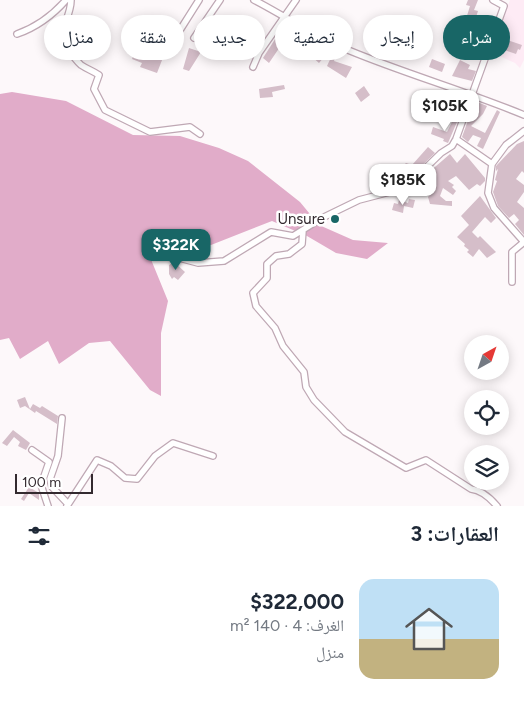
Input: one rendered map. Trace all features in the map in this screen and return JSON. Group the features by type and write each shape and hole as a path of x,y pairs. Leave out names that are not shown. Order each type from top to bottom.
{"street":[{"path":"17,34 34,28 58,9 66,0"},
{"path":"71,0 71,7 60,37 60,46 69,50 82,65 91,69 99,76 94,88 105,110 150,132 190,127 200,134"},
{"path":"184,23 198,0"},
{"path":"210,15 220,0"},
{"path":"254,0 282,15"},
{"path":"285,15 296,0"},
{"path":"183,259 198,263 224,261 271,232 294,236 322,218 359,200 405,188 441,153 452,146 456,139 504,6 493,0"},
{"path":"253,67 259,53 275,29"},
{"path":"353,52 524,114"},
{"path":"512,282 512,252 524,242 494,208 488,193 492,164 506,145 524,131"},
{"path":"456,139 492,164"},
{"path":"303,230 302,244 289,254 276,256 267,264 267,278 253,293 256,306 275,328 283,346 304,372 306,387 314,400 345,432 406,468 426,460 492,500 497,506"},
{"path":"62,418 58,456 50,479 52,487 68,505 97,460 111,466 124,478 137,478 155,456 173,443 213,456"},
{"path":"32,450 49,462 41,485 48,506"}],"shaded area":[{"path":"510,0 524,0 524,60 520,68 508,60 510,60 510,15 504,15"},
{"path":"12,92 66,101 133,135 180,136 219,148 248,161 300,202 319,225 353,240 388,243 367,259 336,253 307,236 272,221 211,245 166,245 150,257 168,301 161,333 161,396 150,390 110,341 89,343 59,364 48,341 20,359 9,338 0,340 0,94"}],"building":[{"path":"468,0 478,0 474,10 478,11 477,15 467,15 470,6 466,5"},
{"path":"275,39 275,54 269,63 265,60 265,55"},
{"path":"510,41 522,45 516,54 510,52"},
{"path":"189,48 194,50 194,60 196,60 189,71 183,69"},
{"path":"433,59 445,64 442,72 429,67"},
{"path":"134,60 162,60 157,73 140,67 142,63"},
{"path":"330,60 334,60 352,67 346,78 327,66"},
{"path":"460,60 470,65 468,69 476,71 472,81 452,76"},
{"path":"284,85 285,89 272,92 273,97 260,98 259,89"},
{"path":"364,86 370,95 361,102 355,93"},
{"path":"436,97 444,106 437,113 428,103"},
{"path":"475,101 487,106 483,114 471,126 485,133 497,110 500,112 483,149 477,146 481,138 473,135 468,142 462,137"},
{"path":"453,120 457,122 448,143 443,141 444,139 431,134 433,127 447,132"},
{"path":"524,141 524,173 522,171 516,179 524,185 524,192 517,202 524,208 524,235 515,224 519,220 514,214 509,218 498,206 493,192 497,181 495,180 498,169 496,171 496,166 517,144"},
{"path":"428,147 435,153 403,184 396,178 403,171 403,166 406,163 412,165"},
{"path":"450,154 457,163 465,154 485,178 485,181 480,186 477,184 469,190 456,176 448,181 454,185 452,187 456,191 453,195 443,188 440,196 446,201 452,201 452,206 430,204 428,197 435,189 421,179"},
{"path":"480,196 496,218 491,223 485,217 472,232 478,238 480,236 496,252 487,258 479,249 473,257 467,252 469,250 464,246 465,244 457,237 469,225 461,216"},
{"path":"409,199 415,200 413,208 404,206 403,213 392,210 394,203 398,204 399,200 408,203"},
{"path":"174,262 185,272 178,280 174,277 172,279 169,274 169,265"},
{"path":"25,397 30,409 33,404 40,408 42,406 58,416 57,424 36,411 35,413 25,406 20,408 17,400"},
{"path":"13,430 30,443 26,450 18,446 20,442 14,437 7,446 2,443"},
{"path":"29,487 39,493 39,500 29,493 24,501 21,499"}],"place":[{"name":"Unsure","path":"335,219"}]}
